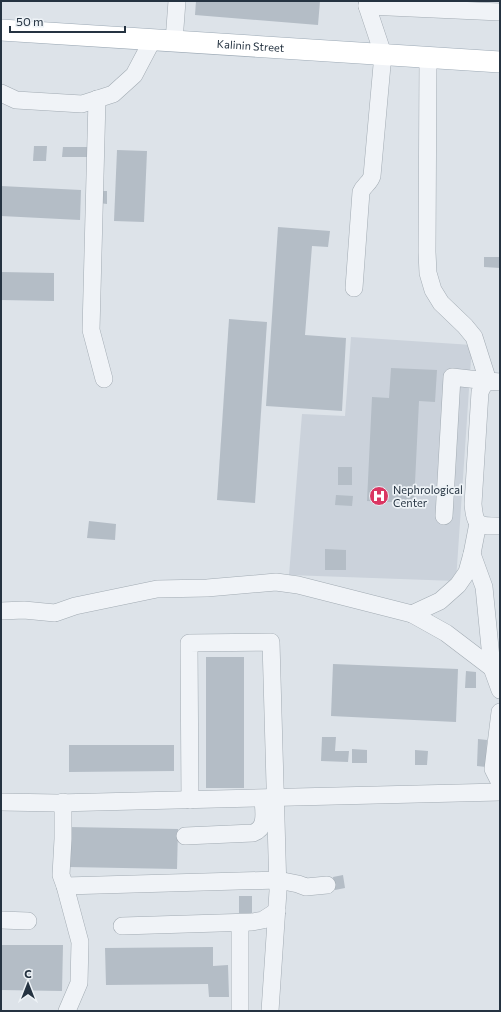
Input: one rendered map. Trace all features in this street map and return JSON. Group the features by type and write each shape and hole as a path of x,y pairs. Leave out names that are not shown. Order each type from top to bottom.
{"main road":[{"name":"Kalinin Street","path":"1,30 500,62"}],"street":[{"path":"174,41 177,1"},
{"path":"354,288 362,192 372,176 383,54 368,4 500,12"},
{"path":"1,109 9,97 82,104 113,94 134,75 153,39"},
{"path":"428,57 428,273 440,303 465,326 474,337 494,382"},
{"path":"97,99 91,330 104,379"},
{"path":"444,516 452,377 494,382"},
{"path":"494,382 483,386 480,392 473,504 474,518 478,523 485,526 500,526"},
{"path":"412,614 440,601 458,585 466,572 472,554 478,523"},
{"path":"472,554 484,587 492,668 500,690"},
{"path":"1,611 24,610 55,613 75,606 158,589 207,588 276,582 325,591 412,614 446,633 492,668"},
{"path":"190,800 189,643 270,642 269,798 278,880 270,1011"},
{"path":"500,712 493,768 500,783"},
{"path":"1,802 190,800 500,792"},
{"path":"185,836 258,832 264,822 269,798"},
{"path":"63,802 61,875 80,942 79,983 67,1011"},
{"path":"65,886 278,880 298,884 306,888 327,885"},
{"path":"122,926 240,923 263,920 277,911"},
{"path":"1,920 28,921"},
{"path":"240,923 240,1011"}],"shaded area":[{"name":"Nephrological Center","path":"351,337 472,345 456,581 289,575 302,414 345,416"}],"building":[{"path":"196,1 320,1 318,25 195,15"},
{"path":"34,146 47,146 46,161 33,161"},
{"path":"63,147 87,147 87,157 62,157"},
{"path":"117,150 147,151 144,222 114,221"},
{"path":"1,186 81,190 80,220 1,216"},
{"path":"99,191 107,191 107,204 99,203"},
{"path":"278,227 330,231 328,247 312,246 305,335 346,338 342,411 266,406"},
{"path":"484,257 500,257 500,268 484,267"},
{"path":"1,272 54,273 54,301 1,300"},
{"path":"229,319 267,322 255,503 217,500"},
{"path":"391,368 437,370 435,402 419,401 414,503 367,501 372,397 389,398"},
{"path":"338,467 352,467 352,485 338,485"},
{"path":"336,495 353,496 352,506 335,505"},
{"path":"89,521 116,524 115,540 87,538"},
{"path":"325,549 346,550 346,570 325,570"},
{"path":"206,657 244,657 244,788 206,788"},
{"path":"333,664 458,669 456,722 331,716"},
{"path":"466,671 476,672 476,688 465,688"},
{"path":"322,737 336,737 335,751 349,751 348,762 321,761"},
{"path":"478,739 487,740 486,767 477,766"},
{"path":"69,745 174,745 174,771 69,772"},
{"path":"352,749 367,750 367,763 352,763"},
{"path":"415,750 428,751 427,765 415,765"},
{"path":"69,827 178,829 177,869 69,867"},
{"path":"343,875 345,888 335,890 333,877"},
{"path":"239,896 252,896 252,913 239,913"},
{"path":"1,945 63,945 62,991 1,990"},
{"path":"213,947 213,966 228,965 229,997 209,997 208,984 106,985 105,948"}],"place":[{"name":"Nephrological Center","path":"379,496"}]}
